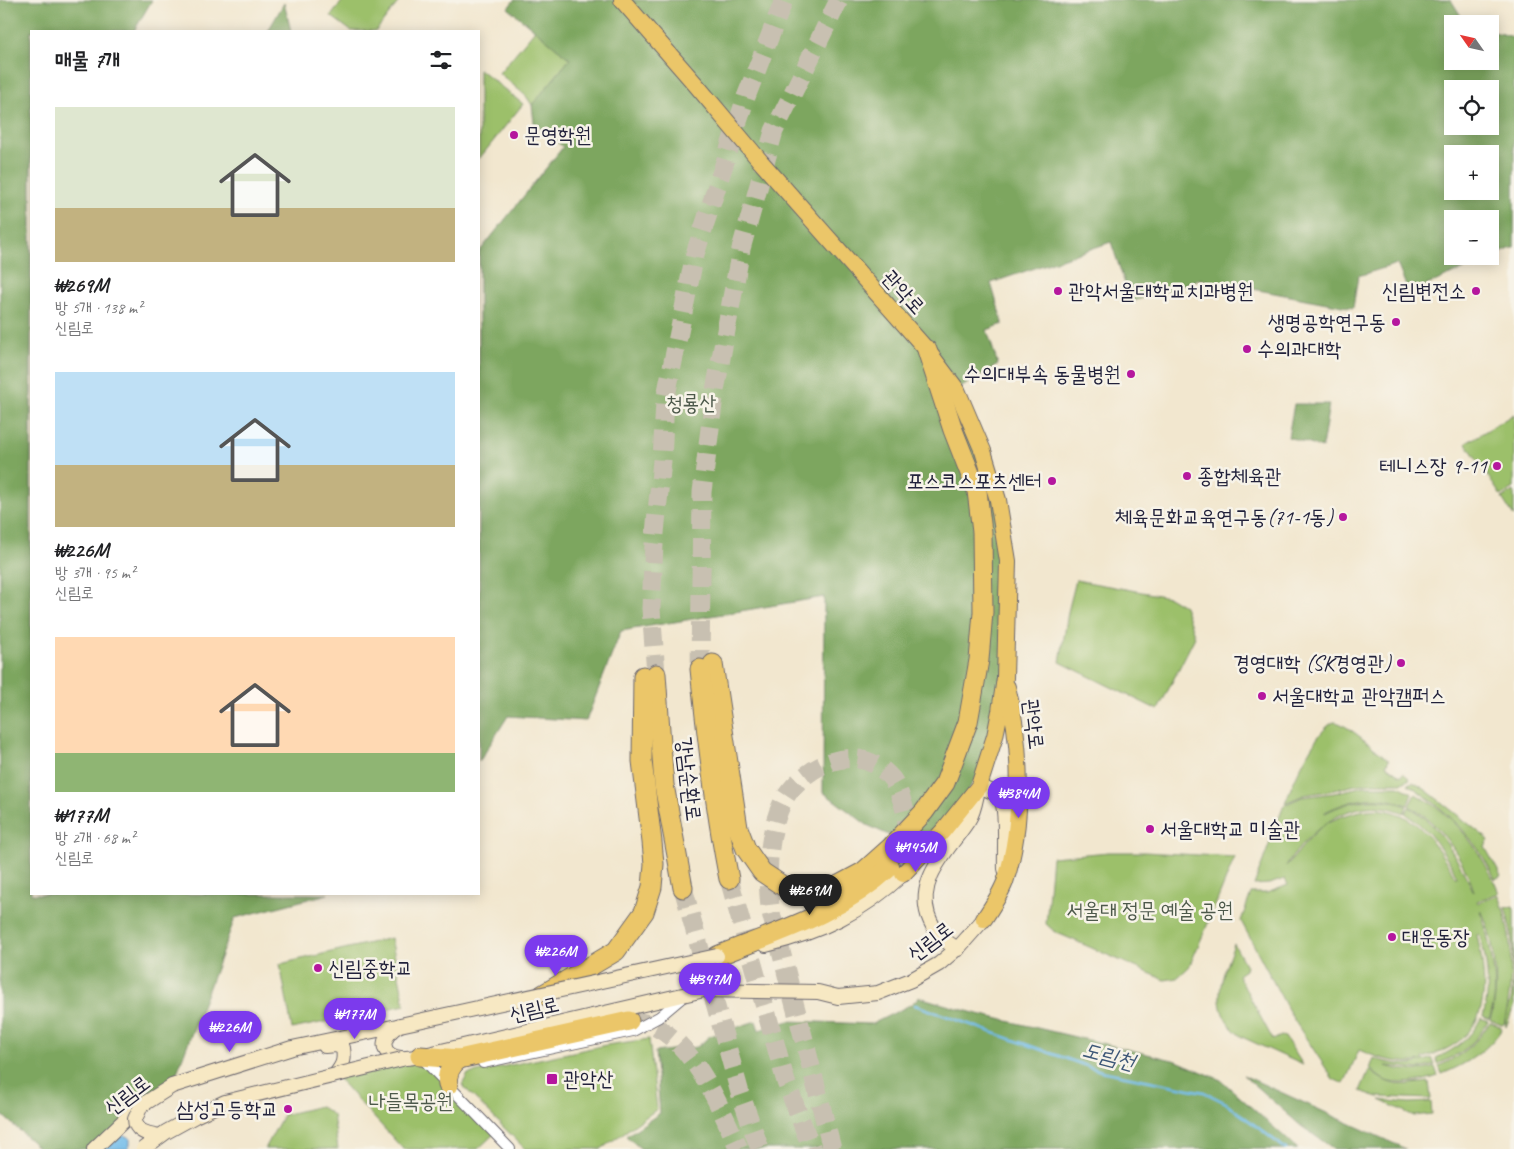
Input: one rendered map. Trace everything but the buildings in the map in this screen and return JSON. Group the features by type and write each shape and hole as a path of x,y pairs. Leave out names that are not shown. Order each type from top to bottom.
{"highway":[{"name":"강남순환로","path":"729,879 712,780 706,667 738,828 746,849 762,872 783,886 801,891 824,890 835,887 863,872 891,848 924,812 945,783 968,722 979,660 984,612 982,532 977,491 953,430 927,350"},
{"name":"강남순환로","path":"542,995 616,951 644,912 652,887 654,864 642,761 650,675 664,785 683,888"},
{"path":"717,956 818,916 846,902 897,870"},
{"path":"411,1057 459,1059 629,1021"},
{"path":"448,1085 449,1070 459,1059"}],"main road":[{"name":"관악로","path":"622,0 761,162 927,350 957,390 982,451 998,500 1008,561 1004,678 996,736 979,786 943,831 897,870"},
{"name":"관악로","path":"984,919 1005,883 1018,828 1018,785 1014,715 1004,678"},
{"path":"958,948 943,940 932,924 927,910 927,883 933,870 970,817 979,786 997,795 1002,804 1004,813 1005,883"},
{"name":"신림로","path":"142,1149 160,1136 195,1116 225,1102 704,990 818,992 838,997 878,993 911,980 939,964 958,948 984,919"},
{"name":"신림로","path":"94,1149 118,1124 172,1086 292,1048 717,956"},
{"path":"400,1025 388,1033 384,1045 391,1055 411,1057"},
{"path":"307,1045 318,1047 336,1044 343,1048 344,1065 335,1075"},
{"path":"141,1106 135,1119 137,1127 143,1132 160,1136"}],"street":[{"path":"448,1085 451,1076 460,1068 633,1031 659,1017 685,995"},
{"path":"411,1057 448,1085 510,1149"}],"green space":[{"path":"0,0 152,0 135,30 30,30 30,895 324,895 235,918 172,1086 94,1149 40,1149 0,1113"},
{"path":"343,0 400,0 377,30 350,30 331,16"},
{"name":"청룡산","path":"514,0 1451,0 1460,15 1444,15 1444,70 1499,70 1499,33 1514,37 1514,247 1499,254 1499,210 1444,210 1444,265 1473,265 1409,293 1397,264 1358,276 1353,308 1200,279 1131,302 1111,242 991,283 1003,324 987,330 998,365 957,390 998,500 1005,678 987,763 925,852 867,825 823,792 824,597 621,631 586,721 508,716 480,760 480,251 563,147 534,123 532,105 570,59 508,8"},
{"path":"284,3 291,30 269,30"},
{"path":"535,30 570,59 532,105 526,96 499,73"},
{"path":"480,70 523,104 480,158"},
{"path":"1294,404 1329,404 1322,448 1288,437"},
{"name":"테니스장 9-11","path":"1514,414 1514,488 1501,496 1466,443"},
{"path":"1514,491 1514,517 1502,498"},
{"path":"1076,580 1169,597 1184,606 1195,637 1158,710 1060,662 1068,612"},
{"path":"1334,722 1345,726 1361,738 1389,760 1386,765 1401,776 1403,773 1410,779 1402,783 1356,785 1304,795 1285,803 1312,746 1327,727"},
{"path":"1413,782 1426,790 1489,840 1485,847 1501,876 1495,879 1469,837 1447,814 1408,784"},
{"name":"대운동장","path":"1364,786 1399,786 1412,793 1408,805 1386,799 1366,799 1346,803 1325,812 1345,804 1366,800 1386,800 1407,806 1404,813 1386,808 1368,807 1352,810 1336,817 1321,827 1308,838 1286,866 1323,826 1346,815 1374,809 1390,811 1417,825 1438,849 1455,877 1457,877 1436,842 1405,813 1409,807 1431,823 1440,834 1474,892 1458,855 1440,831 1420,812 1409,806 1415,794 1443,812 1455,823 1476,849 1499,893 1477,901 1478,903 1499,895 1508,927 1511,975 1504,1024 1502,1025 1490,1020 1495,994 1496,980 1495,965 1490,935 1481,910 1493,964 1495,993 1489,1019 1483,1016 1487,996 1487,975 1479,934 1477,935 1483,976 1483,995 1480,1012 1473,1026 1462,1039 1445,1050 1423,1058 1424,1061 1432,1058 1435,1065 1420,1069 1386,1066 1410,1070 1423,1070 1435,1067 1438,1076 1421,1081 1408,1083 1390,1082 1382,1079 1370,1069 1374,1058 1399,1064 1412,1064 1423,1061 1406,1062 1390,1060 1359,1050 1344,1084 1333,1079 1292,1017 1241,921 1251,893 1267,893 1288,885 1285,879 1269,884 1254,885 1284,805 1302,797 1334,793"},
{"name":"서울대 정문 예술 공원","path":"1109,852 1235,857 1189,967 1177,978 1165,980 1055,932 1046,924 1052,857"},
{"path":"1513,906 1514,1006 1506,1027 1512,993 1513,961 1512,940 1505,908"},
{"path":"391,938 405,1005 292,1029 280,964"},
{"path":"1234,944 1246,966 1245,970 1238,975 1273,1040 1281,1036 1285,1037 1303,1065 1242,1037 1231,1027 1224,1016 1220,1005 1220,993 1225,969"},
{"path":"919,997 974,1013 1177,1061 1221,1080 1298,1149 641,1149 626,1136 660,1113 655,1052 697,1047 710,1036 756,1021 759,1030 789,1021 872,1024 910,1005"},
{"path":"1481,1018 1488,1021 1479,1035 1461,1052 1438,1064 1436,1058 1450,1051 1468,1037"},
{"path":"1490,1022 1502,1029 1490,1044 1460,1066 1442,1074 1439,1066 1455,1058 1468,1048"},
{"path":"649,1039 657,1109 601,1149 525,1149 462,1085 468,1074 606,1045"},
{"name":"나들목공원","path":"420,1056 495,1133 478,1149 403,1149 335,1075"},
{"path":"1369,1070 1391,1083 1411,1084 1429,1082 1431,1099 1378,1097 1360,1091"},
{"path":"1243,1075 1406,1149 1334,1149 1301,1126"},
{"path":"1380,1100 1409,1103 1431,1102 1432,1114 1414,1116"},
{"path":"320,1106 333,1115 338,1149 265,1149 283,1115"}],"water":[{"path":"119,1133 130,1138 128,1149 101,1149"}],"waterway":[{"name":"도림천","path":"915,1005 1101,1071 1204,1092 1226,1103 1286,1149"}],"tunnel":[{"path":"656,674 651,608 665,401 695,254 746,97 784,0"},
{"path":"700,669 702,492 714,396 741,249 774,131 839,0"},
{"path":"832,1149 770,906 768,869 771,840 777,814 784,799 799,781 811,771 825,764 853,758 867,761 880,768 896,785 904,807 907,824 903,846 890,867"},
{"path":"729,879 786,1082 812,1149"},
{"path":"683,888 740,1093 760,1149"},
{"path":"629,1021 650,1024 668,1035 684,1050 711,1089 739,1149"}],"place":[{"name":"문영학원","path":"514,135"},
{"name":"관악서울대학교치과병원","path":"1058,291"},
{"name":"신림변전소","path":"1476,291"},
{"name":"생명공학연구동","path":"1396,322"},
{"name":"수의과대학","path":"1247,349"},
{"name":"수의대부속 동물병원","path":"1131,374"},
{"name":"테니스장 9-11","path":"1497,466"},
{"name":"종합체육관","path":"1187,476"},
{"name":"포스코스포츠센터","path":"1052,481"},
{"name":"체육문화교육연구동(71-1동)","path":"1343,517"},
{"name":"경영대학 (SK경영관)","path":"1401,663"},
{"name":"서울대학교 관악캠퍼스","path":"1262,696"},
{"name":"서울대학교 미술관","path":"1150,829"},
{"name":"대운동장","path":"1392,937"},
{"name":"신림중학교","path":"318,968"},
{"name":"관악산","path":"552,1079"},
{"name":"삼성고등학교","path":"288,1109"}]}
